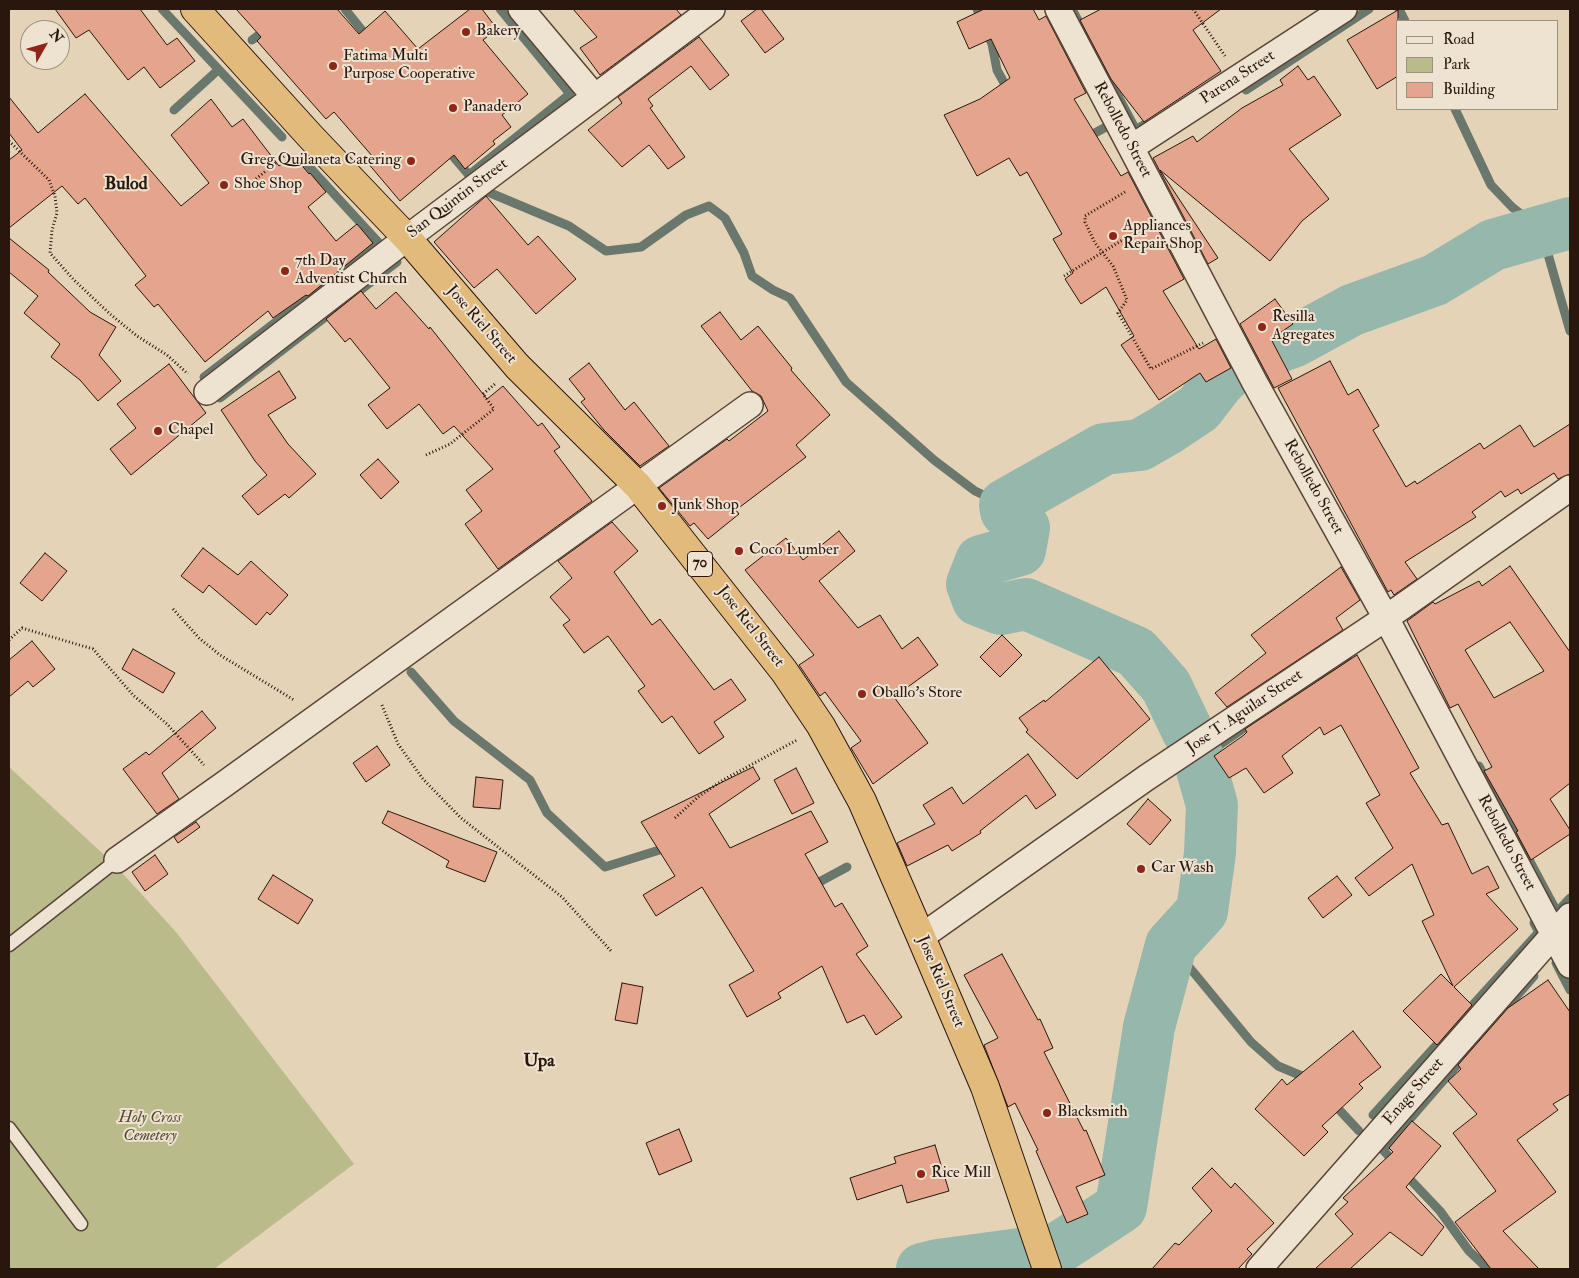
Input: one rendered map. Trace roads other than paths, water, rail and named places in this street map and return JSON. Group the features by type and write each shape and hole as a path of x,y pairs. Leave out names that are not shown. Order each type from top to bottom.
{"highway":[{"name":"Jose Riel Street","path":"195,9 310,136 407,238 517,366 638,486 784,671 821,726 862,801 985,1087 1046,1269"}],"street":[{"path":"521,9 594,96"},
{"name":"San Quintin Street","path":"207,392 710,9"},
{"name":"Rebolledo Street","path":"1058,9 1227,329 1386,618 1562,925 1570,965"},
{"name":"Parena Street","path":"1132,148 1344,9"},
{"path":"116,860 320,716 750,405"},
{"name":"Jose T. Aguilar Street","path":"921,938 1146,778 1386,618 1570,488"},
{"name":"Enage Street","path":"1259,1269 1562,925"}],"lane":[{"path":"9,945 116,860"},
{"path":"9,1128 81,1224"}],"waterway":[{"path":"162,9 282,137"},
{"path":"345,9 369,39"},
{"path":"446,148 469,175 570,94 500,9"},
{"path":"977,9 992,44 997,70 1009,92"},
{"path":"1072,9 1136,130 1145,124"},
{"path":"1246,90 1369,9"},
{"path":"1399,9 1404,20"},
{"path":"252,40 268,28"},
{"path":"174,110 218,70"},
{"path":"1455,110 1491,185 1512,207 1541,230 1570,331"},
{"path":"1086,138 1113,123 1115,126"},
{"path":"204,377 379,243 302,159"},
{"path":"488,192 569,226 606,251 641,247 686,215 709,206 725,218 744,253 752,276 773,290 790,298 846,382 934,460 975,491 1005,505"},
{"path":"1251,357 1295,341 1352,310 1435,280 1493,245 1570,223"},
{"path":"220,398 397,262"},
{"path":"1188,732 1166,686 1136,652 1026,604 1001,609 978,600 972,584 981,561 1020,550 1024,528 1006,511 1005,505 1104,449 1140,445 1166,430 1199,408 1219,382 1239,362"},
{"path":"1285,700 1347,659"},
{"path":"411,672 454,721 530,780 547,813 605,867 669,847"},
{"path":"1199,759 1260,717"},
{"path":"922,1269 938,1265 1057,1249 1121,1207 1149,1027 1171,945 1202,911 1210,853 1212,805 1199,759"},
{"path":"1479,766 1557,912 1570,898"},
{"path":"810,887 847,867"},
{"path":"1373,1115 1539,932 1534,923"},
{"path":"1171,945 1251,1042 1278,1066 1309,1079"},
{"path":"1556,963 1570,990"},
{"path":"1396,1164 1383,1150 1534,976"},
{"path":"1332,1102 1359,1131"},
{"path":"1405,1174 1440,1211 1469,1251 1488,1269"}],"place":[{"name":"Bakery","path":"466,32"},
{"name":"Fatima Multi Purpose Cooperative","path":"333,66"},
{"name":"Panadero","path":"453,108"},
{"name":"Greg Quilaneta Catering","path":"411,161"},
{"name":"Shoe Shop","path":"224,185"},
{"name":"Appliances Repair Shop","path":"1113,236"},
{"name":"7th Day Adventist Church","path":"285,271"},
{"name":"Resilla Agregates","path":"1262,327"},
{"name":"Chapel","path":"158,431"},
{"name":"Junk Shop","path":"662,506"},
{"name":"Coco Lumber","path":"739,551"},
{"name":"Oballo's Store","path":"862,694"},
{"name":"Car Wash","path":"1141,869"},
{"name":"Blacksmith","path":"1047,1113"},
{"name":"Rice Mill","path":"921,1174"}],"district":[{"name":"Bulod","path":"126,185"},
{"name":"Upa","path":"539,1062"}],"park label":[{"name":"Holy Cross Cemetery","path":"150,1128"}]}
